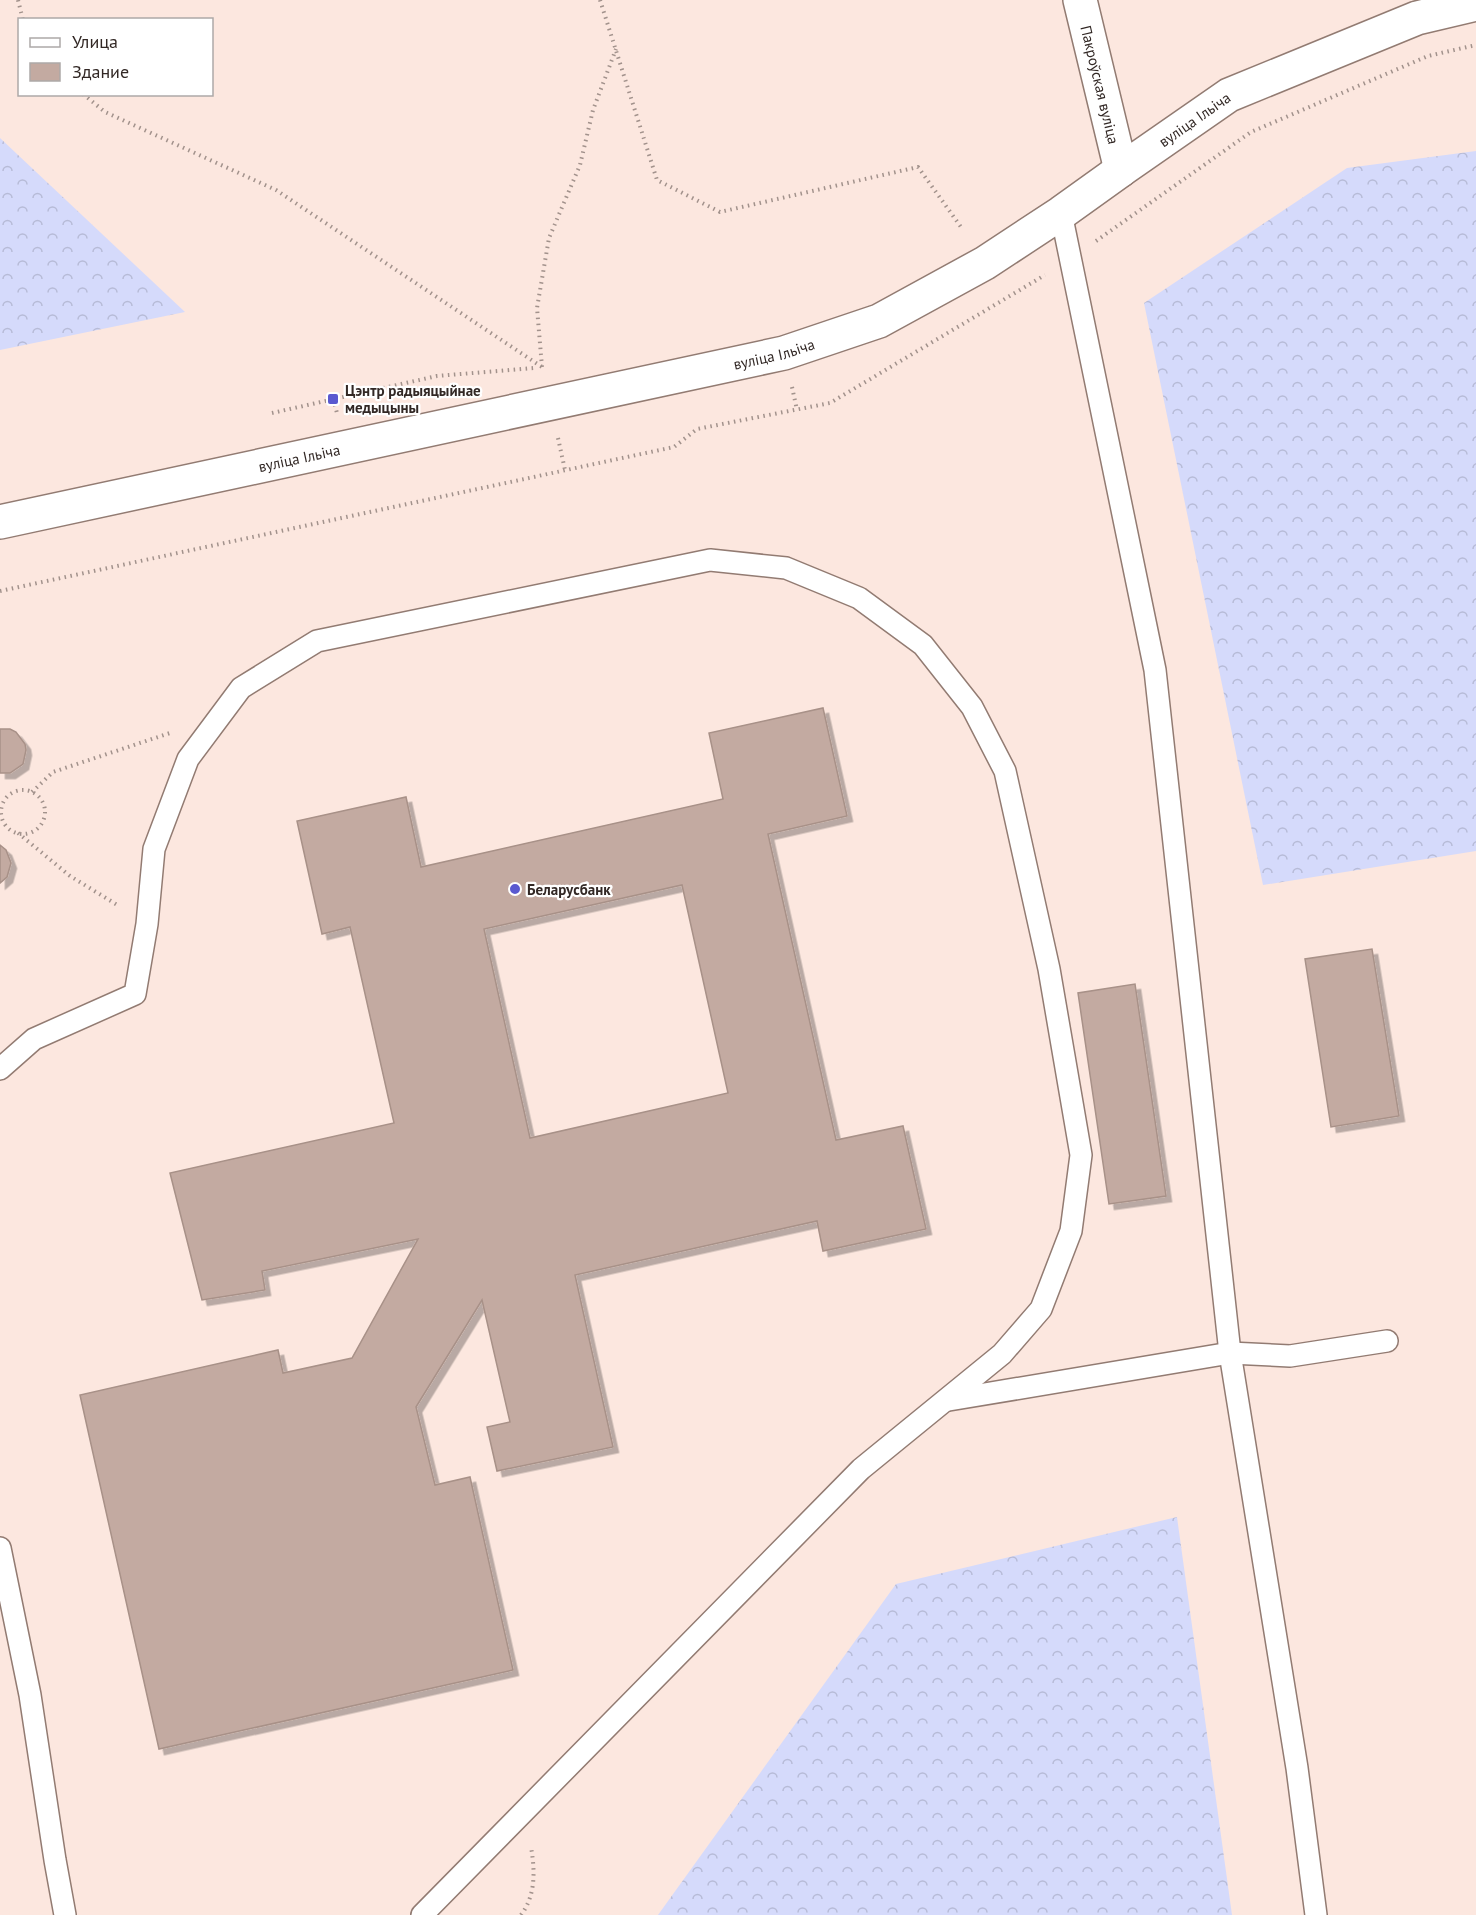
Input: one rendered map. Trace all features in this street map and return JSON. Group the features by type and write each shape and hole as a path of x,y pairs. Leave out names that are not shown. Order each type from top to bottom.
{"street":[{"name":"Пакроўская вуліца","path":"1080,0 1121,170"},
{"name":"вуліца Ільіча","path":"0,522 784,353 879,321 985,262 1061,213 1229,95 1417,18 1476,4"}],"lane":[{"path":"1061,213 1155,670 1230,1353 1297,1768 1316,1915"},
{"path":"0,1069 34,1039 135,994 147,924 154,849 188,759 241,688 317,641 710,560 786,568 859,598 923,645 972,707 1005,771 1049,969 1081,1155 1071,1231 1041,1309 1002,1354 948,1401 861,1468 422,1915"},
{"path":"948,1401 1230,1353 1290,1356 1387,1341"},
{"path":"0,1548 30,1695 65,1915"}],"path":[{"path":"18,0 22,18"},
{"path":"600,0 657,180 720,212 918,167 961,227"},
{"path":"0,591 674,447 697,429 830,403 1070,260 1251,132 1428,56 1476,45"},
{"path":"542,367 537,308 549,238 580,165 592,110 616,48"},
{"path":"85,96 105,112 276,190 542,367"},
{"path":"272,413 437,376 542,367"},
{"path":"556,431 565,470"},
{"path":"32,792 53,772 218,717"},
{"path":"18,833 32,831 42,823 45,808 38,796 32,792 18,790 11,794 2,805 6,825 70,876 147,924"},
{"path":"521,1915 532,1889 535,1868 530,1838"}],"green space":[{"path":"0,138 185,312 0,350"},
{"path":"1476,151 1476,851 1263,885 1144,303 1347,168"},
{"path":"1177,1517 1232,1915 658,1915 896,1584"}],"building":[{"path":"823,708 847,816 768,834 836,1140 903,1126 926,1229 823,1251 817,1221 575,1275 613,1447 497,1471 487,1427 510,1422 482,1300 416,1407 435,1485 470,1477 513,1670 159,1749 80,1395 278,1350 283,1373 352,1358 418,1239 262,1271 265,1290 202,1300 170,1173 394,1123 350,927 322,934 297,821 406,797 421,867 723,799 709,733","holes":["682,885 728,1093 530,1138 484,929"]},
{"path":"0,729 10,729 16,732 25,744 23,764 10,773 0,773"},
{"path":"0,845 6,850 11,863 7,877 0,883"},
{"path":"1372,949 1399,1116 1331,1127 1305,959"},
{"path":"1135,984 1166,1196 1109,1204 1078,993"}],"place":[{"name":"Цэнтр радыяцыйнае медыцыны","path":"333,399"},
{"name":"Беларусбанк","path":"515,889"}]}
